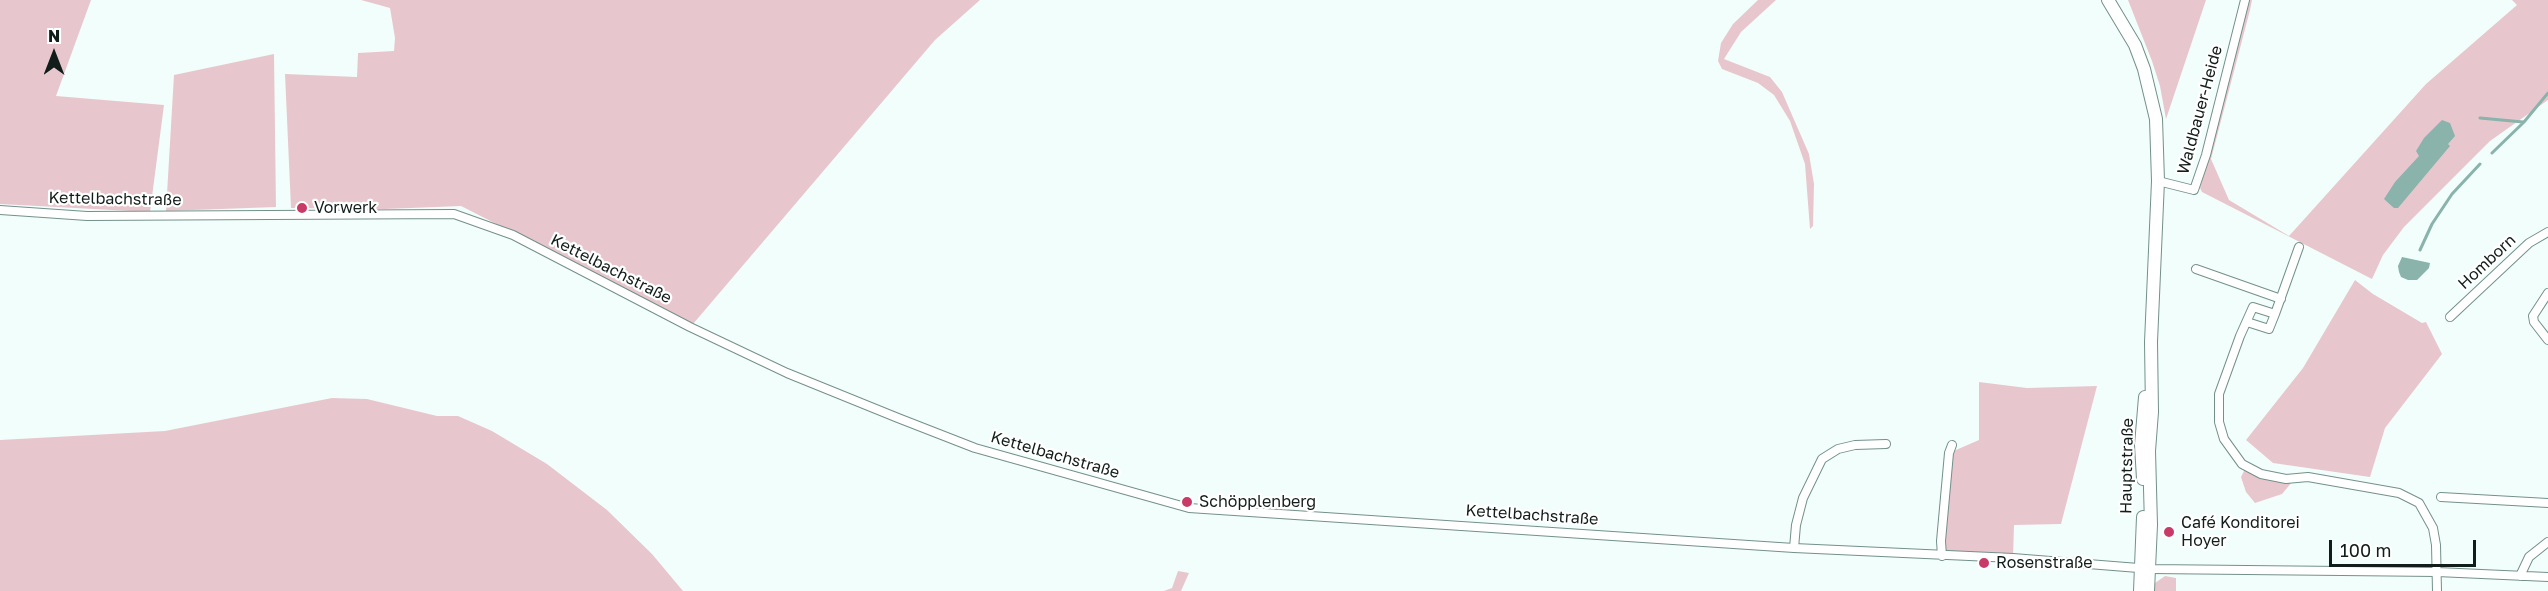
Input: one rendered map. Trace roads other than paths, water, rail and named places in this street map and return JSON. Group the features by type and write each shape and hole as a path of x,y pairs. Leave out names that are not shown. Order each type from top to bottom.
{"main road":[{"path":"2108,0 2135,45 2147,77 2156,119 2158,181 2151,342"},
{"name":"Hauptstraße","path":"2140,591 2145,569 2151,486 2149,451 2152,412 2151,342"},
{"name":"Hauptstraße","path":"2148,591 2145,569 2141,445 2151,342"}],"street":[{"name":"Waldbauer-Heide","path":"2158,181 2194,190 2206,155 2245,0"},
{"name":"Kettelbachstraße","path":"0,210 99,216 454,214 513,235 690,327 787,373 898,418 975,447 1189,508 1794,548 2013,558 2145,569 2437,572 2548,577"},
{"name":"Homborn","path":"2450,317 2529,243 2548,232"},
{"path":"2247,322 2269,329 2299,247"},
{"path":"2196,268 2280,299"},
{"path":"2548,293 2533,316 2534,322 2548,340"},
{"path":"2275,314 2253,307 2219,394 2219,422 2229,447 2246,467 2261,474 2286,479 2308,477 2399,493 2419,503 2433,528 2437,591"},
{"path":"1794,548 1796,525 1803,498 1822,459 1838,449 1855,445 1886,444"},
{"path":"1942,556 1943,519 1952,445"},
{"path":"2441,497 2548,503"},
{"path":"2520,576 2529,557 2548,542"}],"waterway":[{"path":"2492,153 2524,122 2548,93"},
{"path":"2480,118 2523,122"},
{"path":"2420,250 2432,224 2452,194 2480,164"}],"place":[{"name":"Vorwerk","path":"302,208"},
{"name":"Schöpplenberg","path":"1187,502"},
{"name":"Café Konditorei Hoyer","path":"2169,532"},
{"name":"Rosenstraße","path":"1984,563"}]}
